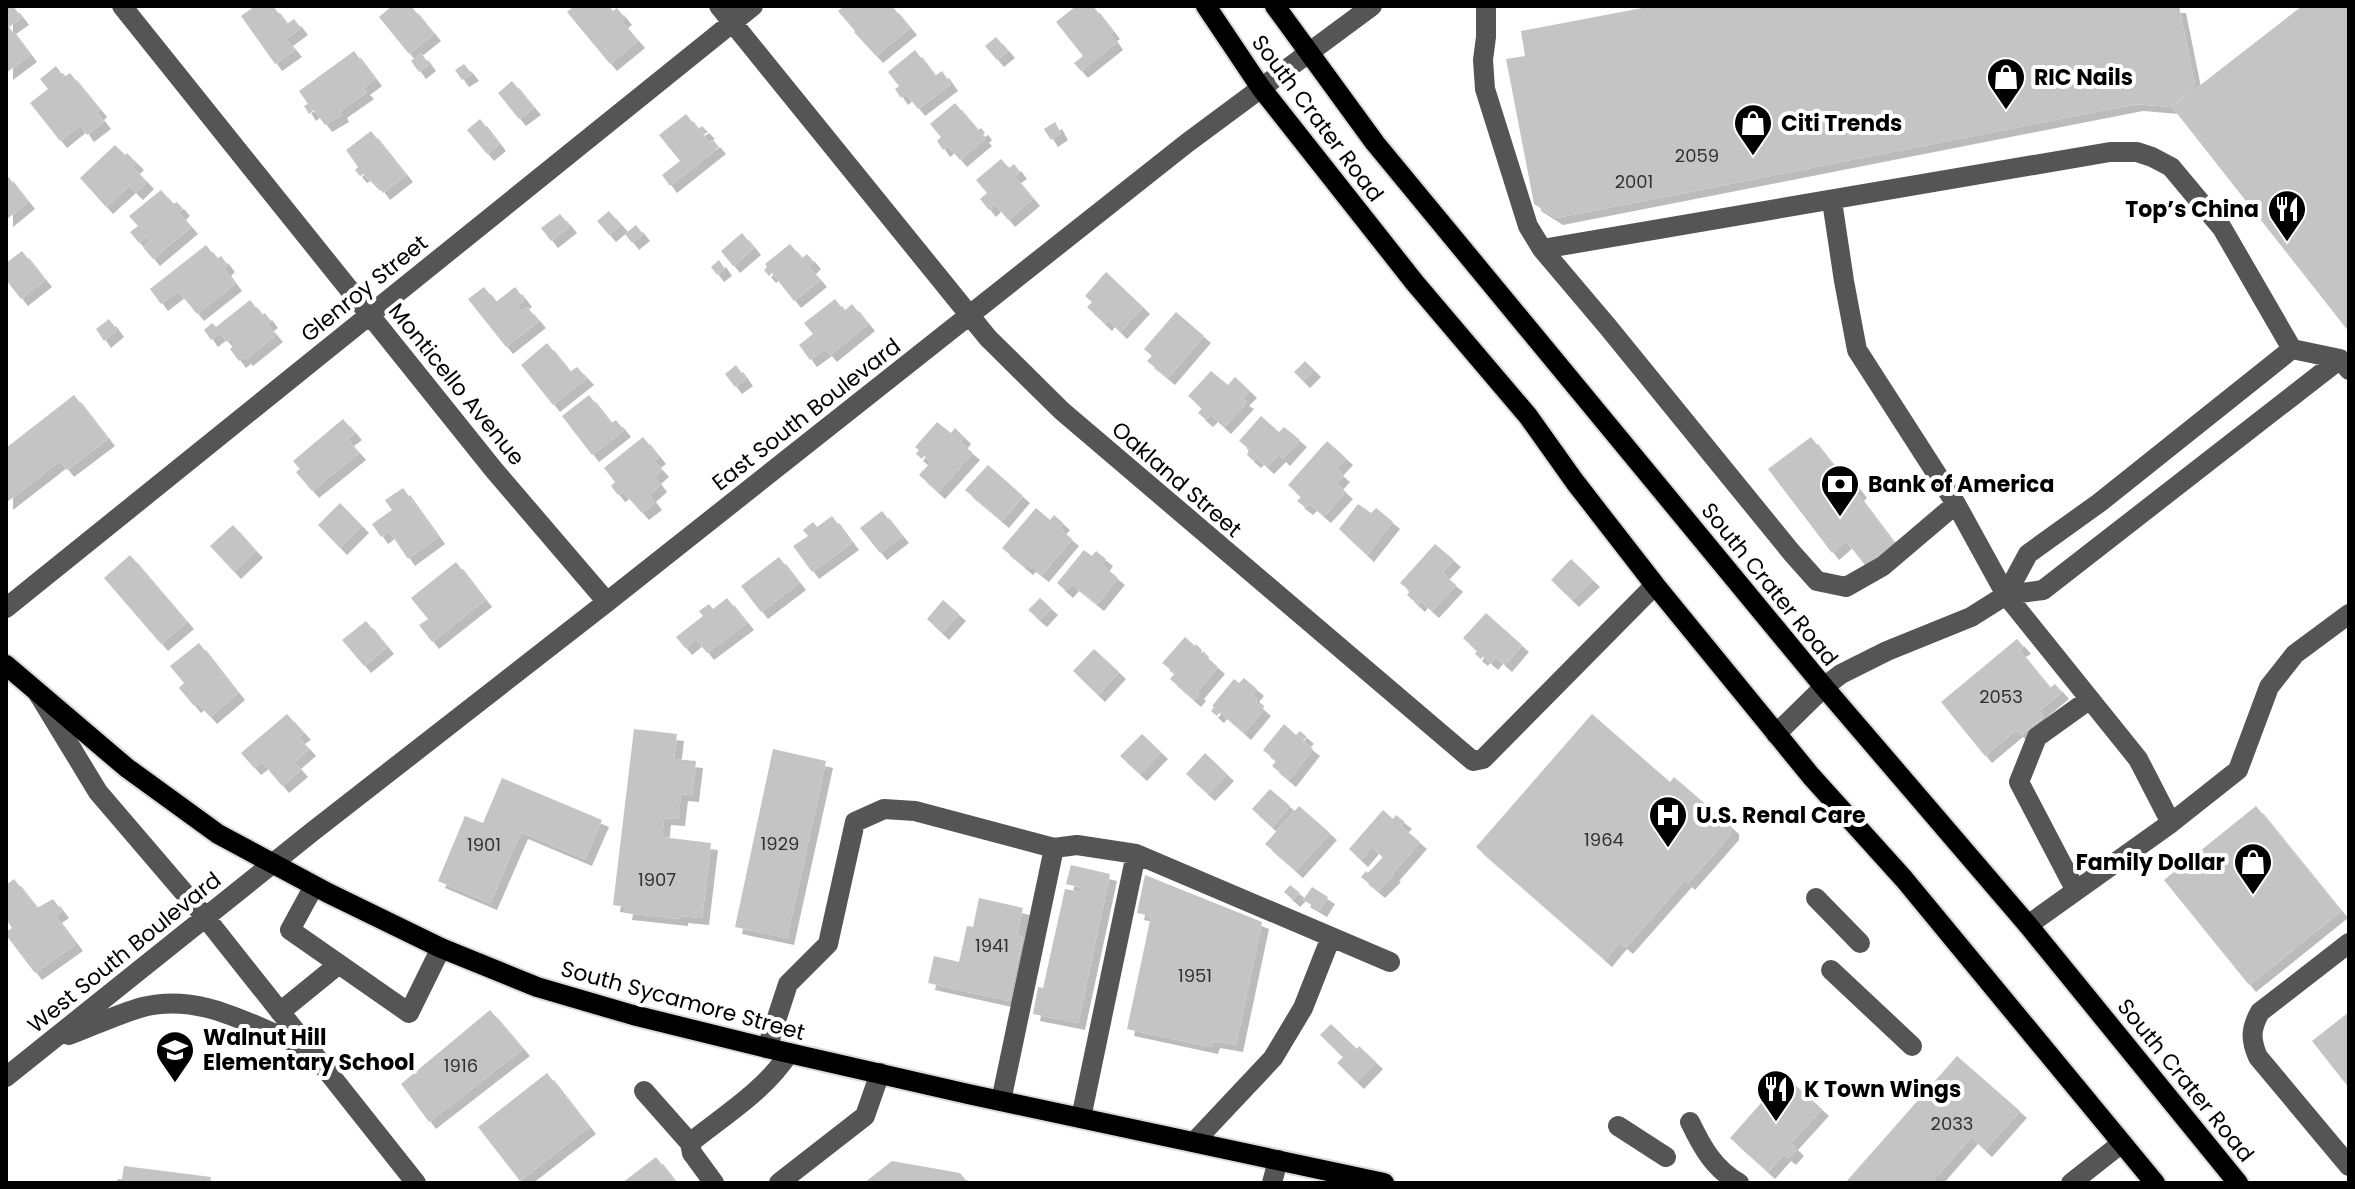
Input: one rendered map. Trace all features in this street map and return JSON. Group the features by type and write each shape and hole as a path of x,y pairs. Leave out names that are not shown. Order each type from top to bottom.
{"main road":[{"name":"South Crater Road","path":"1206,6 1261,88 1415,283 1528,416 1655,585 1776,734 1914,891 2155,1183"},
{"name":"South Crater Road","path":"1275,6 1375,143 1824,687 2028,925 2238,1183"},
{"name":"South Sycamore Street","path":"6,665 127,768 218,834 314,886 441,948 537,987 633,1015 767,1048 1384,1183"}],"street":[{"name":"Monticello Avenue","path":"122,6 494,470 607,602"},
{"name":"Oakland Street","path":"719,6 988,338 1062,411 1473,761 1483,759 1655,585"},
{"name":"Glenroy Street","path":"6,608 753,6"},
{"name":"East South Boulevard","path":"273,863 1187,143 1372,6"},
{"path":"1490,8 1483,60 1485,89 1528,226 1542,249 1817,581 1846,587 1883,566 1956,504"},
{"path":"1542,249 2110,152 2137,152 2171,167 2222,228 2292,349 2345,365"},
{"path":"1832,201 1857,350 1956,504 2006,595 2138,759 2171,823"},
{"path":"2006,595 2028,554 2099,503 2292,349"},
{"path":"1776,734 1824,687 1852,668 1971,617 2006,595 2043,590 2345,365"},
{"path":"2028,925 2171,823 2238,770 2269,687 2295,654 2349,614"},
{"name":"South Sycamore Street","path":"39,695 98,792 205,917 416,1183"},
{"path":"2076,891 2019,782 2037,737 2090,699"},
{"path":"767,1048 788,984 828,944 855,822 884,809 915,811 1054,848 1077,845 1136,854 1390,962"},
{"path":"1001,1101 1054,848"},
{"path":"1081,1118 1136,854"},
{"name":"West South Boulevard","path":"6,1077 273,863"},
{"path":"314,886 290,930 409,1013 441,948"},
{"path":"1816,898 1860,943"},
{"path":"1194,1142 1273,1058 1303,1008 1331,937"},
{"path":"2349,943 2260,1012 2253,1026 2252,1042 2258,1057 2349,1166"},
{"path":"280,1012 339,964"},
{"path":"1831,970 1912,1046"},
{"path":"50,1043 142,1007 165,1003 199,1004 222,1011 308,1047"},
{"path":"690,1143 764,1083 789,1053"},
{"path":"779,1183 865,1116 880,1073"},
{"path":"644,1091 690,1143 692,1153 714,1183"},
{"path":"1690,1122 1708,1157 1739,1183"},
{"path":"1618,1126 1666,1157"},
{"path":"2071,1183 2122,1143"},
{"path":"1272,1183 1278,1160"}],"building":[{"path":"6,6 13,6 22,18 9,27 30,55 6,73"},
{"path":"255,6 273,6 287,24 294,19 301,28 286,39 295,50 275,64 241,16"},
{"path":"392,6 411,6 434,34 409,54 379,17"},
{"path":"574,6 609,6 613,11 617,8 625,18 621,21 638,41 610,64 567,12"},
{"path":"844,6 892,6 910,28 876,56 838,11"},
{"path":"1076,6 1093,6 1113,32 1110,34 1116,43 1081,71 1074,63 1083,56 1056,22"},
{"path":"1653,6 2179,6 2195,85 2172,107 2136,104 1556,218 1534,204 1506,59 1525,56 1521,31"},
{"path":"2302,6 2349,6 2349,332 2172,107"},
{"path":"996,37 1008,51 997,60 985,46"},
{"path":"915,50 935,76 942,71 951,84 918,109 906,94 901,98 895,89 899,86 888,72"},
{"path":"354,51 375,79 363,88 367,92 340,111 342,115 325,125 314,110 309,114 304,106 308,104 299,91"},
{"path":"421,53 429,64 419,72 411,61"},
{"path":"464,64 472,74 462,80 455,70"},
{"path":"56,66 64,77 70,73 100,110 97,113 104,122 87,135 80,125 60,141 30,103 48,89 40,79"},
{"path":"512,81 534,108 519,119 498,93"},
{"path":"955,103 978,130 981,128 985,133 982,136 985,139 960,160 948,146 943,150 937,141 941,137 930,124"},
{"path":"686,114 698,129 702,126 708,132 703,135 709,143 713,140 719,147 670,186 662,175 680,161 659,135"},
{"path":"480,119 499,144 487,154 467,130"},
{"path":"1055,122 1061,133 1051,140 1044,129"},
{"path":"371,131 406,175 383,193 375,182 373,184 364,174 360,176 355,170 358,167 346,150"},
{"path":"115,145 137,163 133,167 147,182 136,193 129,186 106,207 80,178"},
{"path":"1001,159 1009,168 1014,164 1020,172 1014,176 1033,199 1008,220 995,204 989,210 980,199 987,193 976,180"},
{"path":"6,174 28,202 6,220"},
{"path":"161,190 173,204 177,202 183,209 179,213 191,227 153,259 143,247 151,241 147,236 139,243 130,232 138,226 129,216"},
{"path":"609,211 621,225 609,235 597,221"},
{"path":"560,214 570,226 551,241 541,228"},
{"path":"636,225 643,234 632,243 625,234"},
{"path":"742,233 754,248 733,266 721,251"},
{"path":"790,244 802,258 807,254 814,262 809,267 820,280 794,301 772,273 769,276 764,270 767,267 765,264"},
{"path":"206,245 217,259 221,256 228,265 224,269 235,284 197,314 178,291 161,304 150,289"},
{"path":"22,251 45,280 21,299 6,280 6,263"},
{"path":"719,260 725,269 717,275 711,267"},
{"path":"1106,272 1143,307 1120,332 1108,320 1105,324 1087,307 1092,302 1085,296"},
{"path":"484,287 496,302 515,287 525,300 517,306 521,311 527,307 539,321 506,347 468,299"},
{"path":"835,299 844,311 852,304 868,324 830,355 825,349 810,360 799,345 813,334 804,323"},
{"path":"250,300 271,321 267,324 276,335 239,361 230,349 235,345 231,339 227,342 220,333 211,340 204,330 212,323 216,327"},
{"path":"1176,312 1204,336 1168,378 1147,361 1152,356 1144,349"},
{"path":"109,319 117,330 104,341 96,329"},
{"path":"547,343 570,372 577,367 587,378 553,405 521,365"},
{"path":"1305,361 1314,370 1303,381 1294,372"},
{"path":"736,365 746,379 735,387 725,374"},
{"path":"1211,371 1228,385 1235,377 1250,391 1242,399 1247,402 1224,427 1211,415 1206,420 1198,413 1202,408 1188,396"},
{"path":"74,395 108,439 67,470 60,461 6,503 6,448"},
{"path":"589,395 611,423 616,420 624,430 592,455 562,416"},
{"path":"1261,416 1279,432 1284,427 1300,440 1283,459 1279,455 1267,467 1257,458 1254,461 1247,455 1249,449 1239,441"},
{"path":"343,419 355,433 347,439 359,453 312,491 296,472 300,469 293,461"},
{"path":"937,422 951,433 955,428 964,437 960,442 973,453 938,492 919,475 931,462 916,454 919,450 915,447"},
{"path":"643,437 659,457 654,461 662,470 654,477 660,485 649,495 655,503 642,513 623,492 618,495 611,486 615,482 604,468"},
{"name":"Bank of America","path":"1811,437 1844,479 1848,475 1860,491 1857,494 1897,547 1868,569 1846,541 1832,553 1768,469"},
{"path":"1327,441 1346,458 1336,469 1343,475 1336,483 1346,492 1324,516 1310,504 1306,508 1297,501 1301,497 1288,485"},
{"path":"988,465 1023,496 1002,521 965,490"},
{"path":"403,488 438,537 408,559 389,531 381,537 372,524 392,510 385,500"},
{"path":"340,503 362,526 340,548 318,525"},
{"path":"1358,504 1371,513 1376,508 1393,522 1367,555 1339,529"},
{"path":"1036,508 1050,520 1054,515 1063,523 1059,528 1072,539 1042,575 1029,565 1026,568 1002,548"},
{"path":"882,511 902,536 880,553 860,528"},
{"path":"832,516 852,543 812,572 793,546 808,536 803,530 813,522 817,527"},
{"path":"233,525 256,551 234,572 210,546"},
{"path":"1435,544 1454,560 1442,573 1456,585 1432,611 1421,601 1418,605 1407,595 1410,591 1400,583"},
{"path":"1084,550 1092,556 1096,551 1106,559 1102,565 1118,578 1097,604 1072,584 1066,591 1057,583"},
{"path":"130,555 187,622 161,644 104,578"},
{"path":"779,557 799,583 761,612 741,586"},
{"path":"1571,559 1593,580 1572,600 1551,580"},
{"path":"456,562 485,600 432,642 419,625 428,619 411,598"},
{"path":"727,598 747,623 707,653 696,639 685,648 676,637 703,616 699,611 709,604 713,609"},
{"path":"1040,598 1051,608 1040,620 1028,610"},
{"path":"943,600 959,614 942,633 927,619"},
{"path":"1486,613 1522,645 1505,665 1496,657 1491,663 1483,656 1481,659 1463,638"},
{"path":"366,621 387,647 364,666 342,640"},
{"path":"1185,637 1218,667 1194,700 1170,679 1175,673 1162,663"},
{"path":"2017,639 2024,647 2019,650 2050,688 2055,684 2062,692 2039,711 2044,717 2021,735 2016,730 1985,756 1941,702"},
{"path":"199,643 238,693 210,717 198,703 194,706 179,688 184,683 170,666"},
{"path":"1094,649 1119,672 1098,695 1073,671"},
{"path":"1244,678 1257,689 1252,695 1264,709 1244,733 1220,712 1217,716 1211,711 1234,679 1239,683"},
{"path":"287,714 304,733 298,737 309,749 294,762 301,770 282,786 262,762 254,768 241,753"},
{"path":"1592,714 1670,782 1674,777 1732,827 1732,833 1688,883 1685,880 1626,947 1620,942 1605,960 1476,847"},
{"path":"1284,724 1296,735 1300,731 1307,737 1303,741 1313,749 1289,780 1272,766 1276,761 1263,750"},
{"path":"634,729 677,734 674,759 696,761 692,795 681,794 678,819 664,818 662,837 711,843 702,918 625,913 626,907 613,905"},
{"path":"1142,734 1161,752 1140,774 1120,756"},
{"path":"773,749 826,761 787,938 735,927"},
{"path":"1205,753 1227,774 1208,794 1186,774"},
{"path":"502,778 602,820 585,859 521,832 490,903 438,881 465,816 483,823"},
{"path":"1270,789 1290,806 1272,827 1252,809"},
{"path":"1299,806 1330,833 1296,871 1265,844"},
{"name":"Family Dollar","path":"2256,806 2341,911 2249,985 2164,880"},
{"path":"1383,810 1393,819 1396,815 1405,822 1401,826 1420,842 1378,891 1361,877 1383,857 1372,847 1361,860 1349,849"},
{"path":"1071,865 1110,874 1078,1023 1033,1014 1038,987 1043,988 1065,889 1081,892 1082,888 1066,884"},
{"path":"1145,875 1262,922 1236,1045 1213,1041 1211,1047 1127,1029 1151,916 1137,913"},
{"path":"14,879 37,908 53,899 62,911 55,916 76,944 35,973 6,935 12,928 6,919 6,885"},
{"path":"1290,885 1300,893 1293,900 1284,892"},
{"path":"1312,887 1328,897 1320,910 1303,900"},
{"path":"979,898 1023,908 1017,935 1023,937 1009,1001 928,983 934,956 959,962 967,926 973,927"},
{"path":"490,1010 523,1049 429,1122 401,1084"},
{"path":"2349,1012 2349,1088 2312,1041"},
{"path":"1331,1024 1376,1062 1357,1082 1337,1063 1343,1057 1320,1035"},
{"path":"1957,1056 2020,1111 1985,1150 1971,1137 1931,1183 1845,1183"},
{"path":"547,1073 589,1127 520,1181 478,1127"},
{"name":"K Town Wings","path":"1785,1076 1822,1109 1791,1143 1797,1149 1789,1158 1784,1154 1768,1172 1730,1138"},
{"path":"656,1157 676,1183 622,1183"},
{"path":"892,1161 960,1173 968,1183 864,1183"},
{"path":"124,1166 211,1177 210,1183 117,1183 117,1179 122,1179"}],"place":[{"name":"RIC Nails","path":"2006,111"},
{"name":"Citi Trends","path":"1753,157"},
{"name":"Top’s China","path":"2287,243"},
{"name":"Bank of America","path":"1840,518"},
{"name":"U.S. Renal Care","path":"1668,849"},
{"name":"Family Dollar","path":"2253,896"},
{"name":"Walnut Hill Elementary School","path":"175,1084"},
{"name":"K Town Wings","path":"1776,1123"}]}
